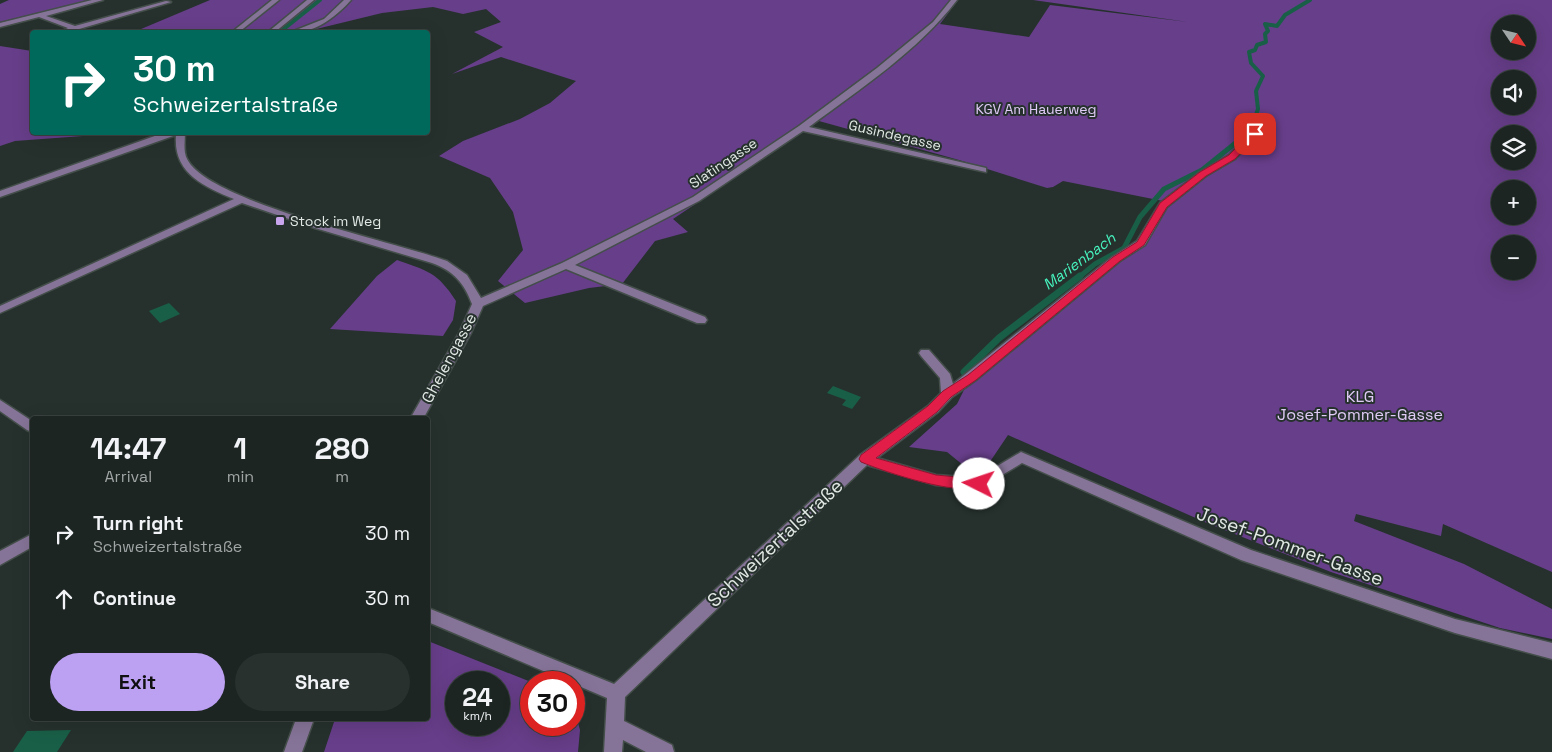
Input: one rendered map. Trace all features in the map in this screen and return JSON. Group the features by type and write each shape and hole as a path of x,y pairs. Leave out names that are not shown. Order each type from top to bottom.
{"street":[{"path":"0,25 100,0"},
{"path":"238,30 276,0"},
{"path":"274,30 311,0"},
{"path":"299,30 326,20 348,0"},
{"name":"Slatingasse","path":"478,304 566,265 696,199 802,128 880,70 935,24 954,0"},
{"path":"72,30 168,2"},
{"path":"41,16 76,29"},
{"name":"Gusindegasse","path":"802,128 983,170"},
{"name":"Schweizertalstraße","path":"616,693 865,459 933,409 947,394 972,377 1116,259 1141,243 1163,205 1203,174 1232,157 1255,134"},
{"path":"0,194 167,135"},
{"name":"Ghelengasse","path":"181,135 180,151 184,162 194,174 213,187 242,199 453,269 469,282 478,304 465,334 418,416"},
{"path":"0,310 242,199"},
{"path":"566,265 701,320"},
{"path":"925,352 946,377 947,394"},
{"path":"0,404 30,426"},
{"name":"Josef-Pommer-Gasse","path":"865,459 893,469 936,480 979,484 1022,457 1246,555 1455,626 1552,651"},
{"path":"0,559 30,541"},
{"path":"430,616 616,693 613,752"},
{"path":"293,752 304,721"},
{"path":"614,726 665,752"}],"green space":[{"path":"9,0 90,0 0,22 0,4"},
{"path":"210,0 958,0 940,24 1029,37 1050,5 1188,22 1033,0 1552,0 1552,572 1443,524 1441,536 1356,514 1354,521 1464,564 1552,609 1552,639 1500,628 1331,572 1207,523 1008,435 979,478 947,452 909,447 957,404 966,386 1137,242 1163,201 1063,181 1047,188 959,160 819,121 673,219 688,232 655,241 622,284 589,288 525,303 498,281 523,250 513,212 490,178 439,156 463,141 520,119 550,103 576,81 501,57 452,74 503,47 474,32 501,22 486,9 463,14 433,7 382,13 312,30 139,30"},
{"path":"0,46 30,51 30,135 97,135 15,141 0,146"},
{"path":"397,260 424,270 437,278 456,301 453,320 443,336 330,329 377,276"},
{"path":"430,642 503,671 445,671 445,736 510,736 510,674 520,678 520,736 579,736 578,752 324,752 334,721 430,721"}],"shaded area":[{"path":"169,303 180,314 160,323 149,311"},
{"path":"833,386 861,397 852,409 842,405 846,400 827,393"},
{"path":"71,730 57,752 13,752 27,731"}],"waterway":[{"path":"282,30 320,0"},
{"name":"Marienbach","path":"1254,120 1258,109 1256,91 1263,76 1251,63 1249,52 1255,50 1257,45 1266,42 1265,34 1268,31 1265,24 1277,26 1285,15 1310,0"},
{"name":"Marienbach","path":"1078,278 1095,264 1124,248 1140,217 1164,189 1202,170 1243,137 1254,120"},
{"name":"Marienbach","path":"964,372 999,338 1080,276"}],"place":[{"name":"Stock im Weg","path":"280,221"}],"route":[{"path":"979,484 936,480 893,469 865,459 933,409 947,394 972,377 1024,332 1116,259 1141,243 1163,205 1203,174 1232,157 1255,134"}],"park label":[{"name":"KGV Am Hauerweg","path":"1036,109"},
{"name":"KLG Josef-Pommer-Gasse","path":"1360,405"}]}
